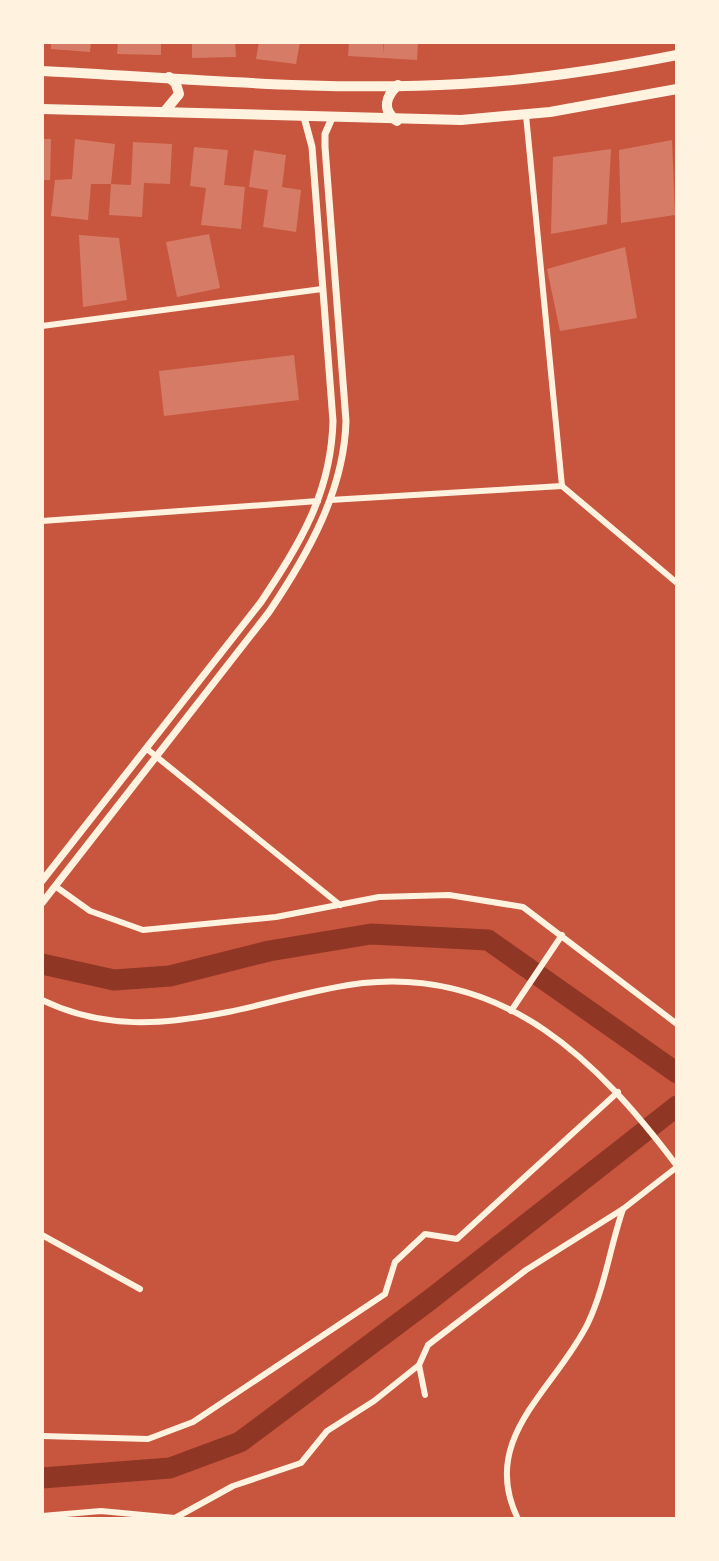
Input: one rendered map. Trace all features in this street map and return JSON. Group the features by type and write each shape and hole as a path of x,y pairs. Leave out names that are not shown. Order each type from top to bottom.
{"highway":[{"path":"42,71 398,85 463,84 564,74 677,55"},
{"path":"165,111 178,94 176,84 169,77"},
{"path":"397,121 391,117 386,104 388,96 398,85"},
{"path":"42,109 165,111 397,121 490,119 677,89"}],"street":[{"path":"526,115 562,486"},
{"path":"42,881 261,602 289,560 328,475 332,440 322,289 312,147 304,117"},
{"path":"42,903 158,758 286,587 330,500 343,460 346,421 325,147 325,134 332,118"},
{"path":"42,326 322,289"},
{"path":"330,500 562,486 677,583"},
{"path":"42,522 318,501"},
{"path":"146,749 340,905"},
{"path":"55,886 90,911 143,930 276,917 379,897 449,895 523,907 677,1024"},
{"path":"511,1011 562,935"},
{"path":"42,1000 92,1018 151,1024 193,1019 342,987 381,982 439,986 488,998 574,1051 618,1092 677,1167 623,1209 526,1270 428,1345 419,1364 374,1401 327,1431 301,1463 233,1486 176,1518 138,1517 101,1511 42,1516"},
{"path":"42,1436 148,1438 193,1422 386,1294 395,1262 425,1234 457,1239 618,1092"},
{"path":"518,1519 505,1485 506,1455 519,1427 588,1322 623,1209"},
{"path":"42,1235 140,1289"},
{"path":"419,1364 425,1395"}],"building":[{"path":"51,42 91,42 90,52 51,49"},
{"path":"118,42 161,42 161,55 117,54"},
{"path":"192,42 235,42 236,57 192,58"},
{"path":"259,42 300,42 296,64 256,59"},
{"path":"349,42 383,42 383,54 384,42 418,42 417,60 348,56"},
{"path":"42,139 51,139 50,180 42,180"},
{"path":"75,139 115,144 111,184 91,184 88,220 51,216 55,180 72,179"},
{"path":"672,140 675,215 621,223 619,150"},
{"path":"133,142 172,144 170,184 144,183 142,217 109,215 111,184 131,185"},
{"path":"194,147 228,150 224,185 245,187 241,229 201,225 206,188 190,186"},
{"path":"611,149 607,224 551,234 553,157"},
{"path":"254,150 286,155 282,187 301,190 296,232 263,227 268,190 249,187"},
{"path":"209,234 220,288 177,297 166,242"},
{"path":"79,235 119,238 127,300 83,307"},
{"path":"625,247 637,318 560,331 547,269"},
{"path":"294,355 299,400 164,416 159,371"}],"waterway":[{"path":"42,964 114,980 170,976 269,951 371,934 488,940 677,1073"},
{"path":"42,1478 170,1468 240,1442 431,1299 677,1106"}]}
